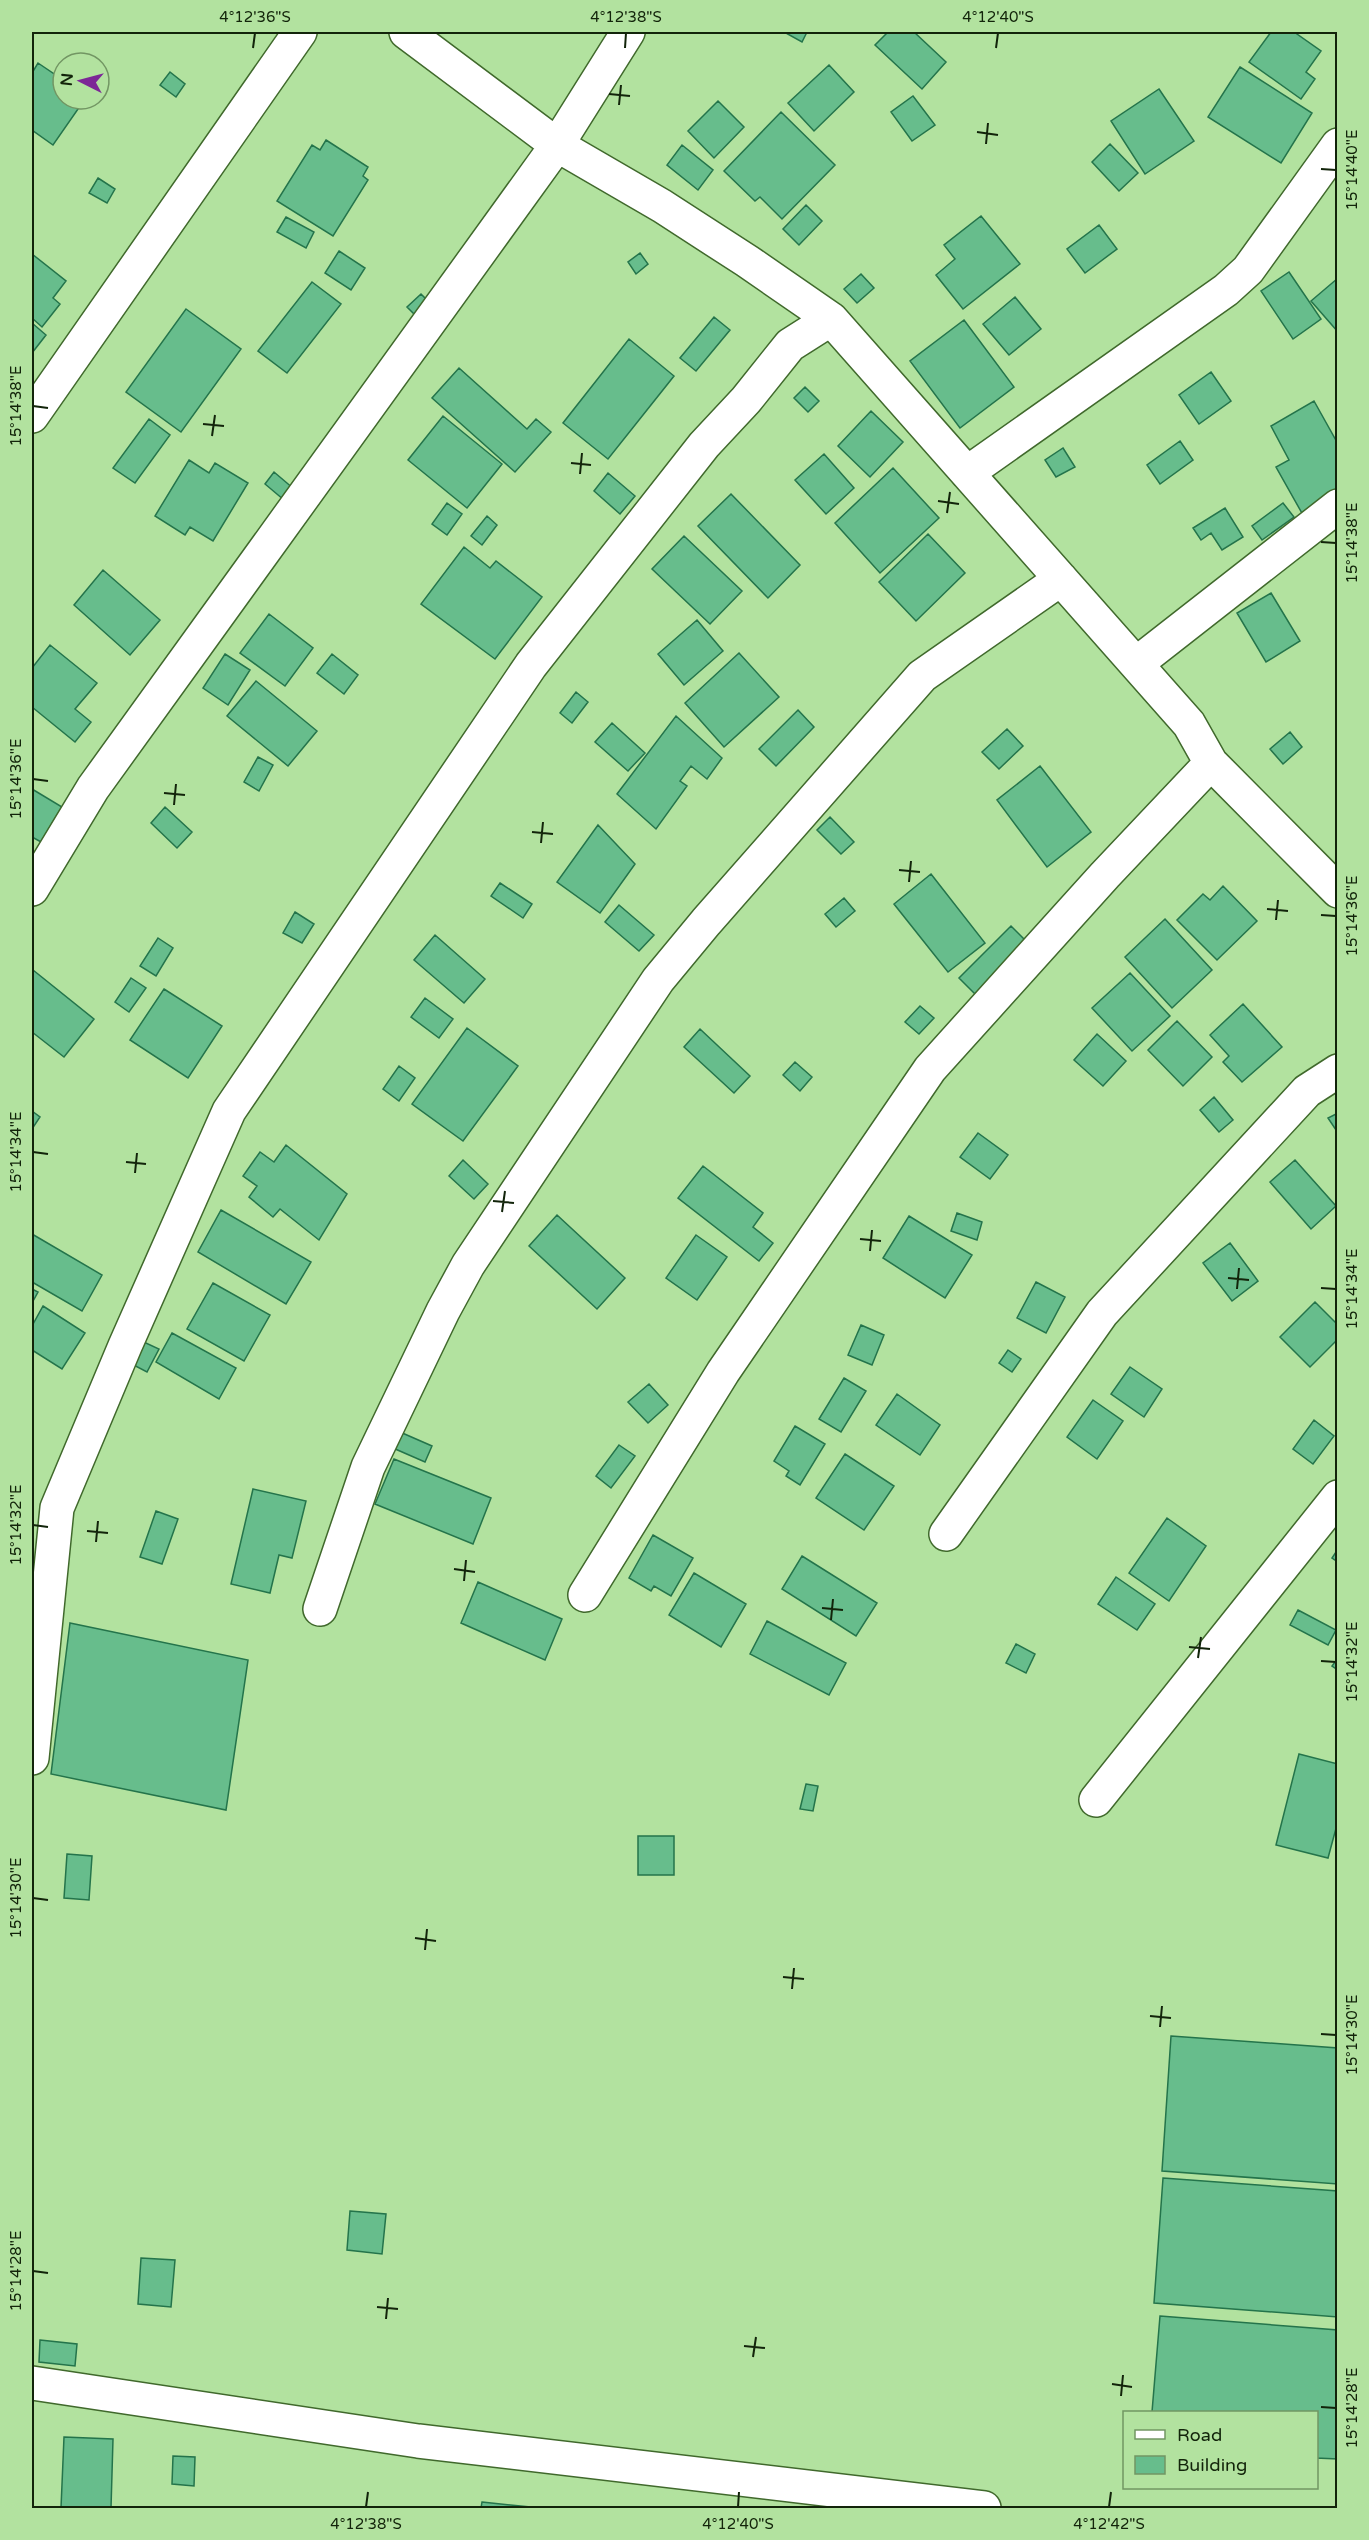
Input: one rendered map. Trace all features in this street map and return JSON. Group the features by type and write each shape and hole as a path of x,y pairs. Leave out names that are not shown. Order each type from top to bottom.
{"street":[{"path":"32,416 300,32"},
{"path":"406,32 557,145 662,206 747,261 831,320 1189,724 1210,763 1338,891"},
{"path":"32,889 93,788 557,145 628,32"},
{"path":"967,473 1226,290 1248,270 1338,145"},
{"path":"32,1758 57,1508 125,1346 229,1111 531,665 704,445 746,400 790,345 831,320"},
{"path":"1136,664 1338,506"},
{"path":"320,1609 368,1467 468,1265 658,980 922,675 1061,579"},
{"path":"585,1595 723,1372 930,1069 1104,875 1210,763"},
{"path":"946,1534 1102,1313 1307,1091 1338,1071"},
{"path":"1095,1800 1338,1497"},
{"path":"32,2383 418,2441 984,2508"}],"building":[{"path":"784,32 807,32 802,42"},
{"path":"888,32 914,32 946,62 922,89 875,45"},
{"path":"1271,32 1294,32 1321,51 1306,72 1315,79 1301,99 1249,62"},
{"path":"38,63 51,72 51,111 77,111 53,145 32,130 32,73"},
{"path":"829,65 854,92 814,131 788,103"},
{"path":"1240,67 1312,113 1281,163 1208,117"},
{"path":"170,72 185,84 176,97 160,85"},
{"path":"1159,89 1194,141 1145,174 1111,121"},
{"path":"913,96 935,125 912,141 891,112"},
{"path":"718,101 744,127 714,158 688,131"},
{"path":"781,112 835,165 782,219 760,197 755,201 724,171"},
{"path":"326,140 368,167 363,176 368,180 333,236 277,201 312,145 320,150"},
{"path":"1110,144 1138,173 1119,191 1092,162"},
{"path":"682,145 713,170 698,190 667,165"},
{"path":"98,178 115,189 107,203 89,193"},
{"path":"806,205 822,221 799,245 783,229"},
{"path":"981,216 1020,264 963,309 936,275 955,259 944,245"},
{"path":"286,217 314,232 306,248 277,232"},
{"path":"1099,225 1117,249 1085,273 1067,249"},
{"path":"339,251 365,268 351,290 325,273"},
{"path":"640,253 648,264 636,274 628,262"},
{"path":"32,254 66,281 53,298 60,304 42,327 32,318"},
{"path":"1289,272 1321,319 1293,339 1261,291"},
{"path":"861,274 874,288 857,303 844,289"},
{"path":"1338,278 1338,332 1311,301"},
{"path":"312,282 341,304 287,373 258,351"},
{"path":"421,294 432,305 418,318 407,307"},
{"path":"1015,297 1041,329 1009,355 983,324"},
{"path":"186,309 241,349 181,432 126,392"},
{"path":"714,317 730,330 696,371 680,358"},
{"path":"964,320 1014,387 960,428 910,361"},
{"path":"32,323 46,335 32,353"},
{"path":"629,339 674,376 608,459 563,423"},
{"path":"459,368 527,429 536,419 551,432 515,472 432,398"},
{"path":"1211,372 1231,401 1199,424 1179,395"},
{"path":"805,387 819,401 808,412 794,398"},
{"path":"1314,401 1338,444 1338,495 1303,515 1276,467 1289,460 1271,426"},
{"path":"871,411 903,442 870,477 838,446"},
{"path":"443,416 502,464 467,508 408,460"},
{"path":"149,419 170,435 135,483 113,468"},
{"path":"1180,441 1193,460 1160,484 1147,465"},
{"path":"1063,448 1075,467 1056,477 1045,460"},
{"path":"824,454 854,488 826,514 795,480"},
{"path":"189,460 209,473 215,463 248,483 213,541 190,527 185,535 155,516"},
{"path":"893,468 939,518 880,573 835,523"},
{"path":"274,472 294,489 284,500 265,484"},
{"path":"608,473 635,496 620,514 594,491"},
{"path":"731,494 800,565 768,598 698,526"},
{"path":"447,503 462,514 447,535 432,524"},
{"path":"1283,503 1294,517 1262,540 1252,526"},
{"path":"1225,508 1243,537 1222,550 1211,533 1201,540 1193,528"},
{"path":"487,516 497,525 482,545 471,536"},
{"path":"928,534 965,573 916,621 879,582"},
{"path":"684,536 742,591 710,624 652,569"},
{"path":"464,547 490,568 496,561 542,597 495,659 421,604"},
{"path":"103,570 160,620 130,655 74,605"},
{"path":"1271,593 1300,641 1266,662 1237,613"},
{"path":"269,614 313,648 285,686 240,653"},
{"path":"697,620 723,651 684,685 658,654"},
{"path":"50,645 97,683 75,709 91,722 75,742 32,707 32,668"},
{"path":"739,653 779,697 724,747 685,703"},
{"path":"225,654 250,670 228,705 203,688"},
{"path":"332,654 358,675 344,694 317,673"},
{"path":"256,681 317,731 288,766 227,716"},
{"path":"576,692 588,702 572,723 560,713"},
{"path":"798,710 814,727 776,766 759,749"},
{"path":"676,716 722,758 707,779 691,766 680,781 687,786 656,829 617,794"},
{"path":"612,723 645,753 628,771 595,742"},
{"path":"1007,729 1023,746 999,769 982,752"},
{"path":"1290,732 1302,747 1283,764 1270,749"},
{"path":"258,757 273,765 259,791 244,782"},
{"path":"1040,766 1091,832 1047,867 997,800"},
{"path":"32,789 62,807 41,842 32,837"},
{"path":"165,807 192,832 177,848 151,823"},
{"path":"830,817 854,842 841,854 817,830"},
{"path":"598,825 635,864 600,913 557,882"},
{"path":"931,874 985,943 948,972 894,904"},
{"path":"500,883 532,904 523,918 491,896"},
{"path":"1223,886 1257,921 1217,960 1177,920 1203,894 1210,900"},
{"path":"844,898 855,911 836,927 825,914"},
{"path":"619,905 654,935 639,951 605,922"},
{"path":"295,912 314,924 302,943 283,933"},
{"path":"1165,919 1212,970 1172,1008 1125,957"},
{"path":"1011,926 1030,945 979,998 959,978"},
{"path":"435,935 485,979 464,1003 414,960"},
{"path":"158,938 173,948 156,976 140,966"},
{"path":"33,970 94,1019 64,1057 32,1032"},
{"path":"1130,973 1170,1016 1132,1051 1092,1008"},
{"path":"131,978 146,988 129,1012 115,1002"},
{"path":"164,989 222,1026 188,1078 130,1040"},
{"path":"425,998 453,1019 439,1038 411,1017"},
{"path":"1243,1004 1282,1047 1242,1082 1223,1062 1229,1056 1210,1035"},
{"path":"920,1006 934,1018 919,1034 905,1022"},
{"path":"1177,1021 1212,1057 1183,1086 1148,1050"},
{"path":"467,1028 518,1066 463,1141 412,1104"},
{"path":"700,1029 750,1076 734,1093 684,1047"},
{"path":"1097,1034 1126,1061 1103,1086 1074,1060"},
{"path":"795,1062 812,1077 800,1091 783,1075"},
{"path":"399,1066 415,1078 399,1101 383,1089"},
{"path":"1214,1097 1233,1120 1219,1132 1200,1110"},
{"path":"32,1111 40,1117 32,1129"},
{"path":"1338,1113 1338,1133 1328,1118"},
{"path":"978,1133 1008,1155 990,1179 960,1157"},
{"path":"286,1145 347,1194 319,1240 280,1209 273,1217 249,1197 257,1186 243,1176 260,1152 274,1162"},
{"path":"463,1160 488,1184 474,1199 449,1176"},
{"path":"1295,1160 1336,1206 1311,1229 1270,1182"},
{"path":"703,1166 763,1213 753,1227 773,1243 759,1261 678,1198"},
{"path":"221,1210 311,1262 286,1304 198,1252"},
{"path":"957,1213 982,1222 977,1240 951,1231"},
{"path":"557,1215 625,1278 597,1309 529,1246"},
{"path":"909,1216 972,1255 945,1298 883,1258"},
{"path":"32,1234 102,1275 82,1311 32,1282"},
{"path":"696,1235 727,1257 697,1300 666,1278"},
{"path":"1230,1243 1258,1281 1232,1301 1203,1263"},
{"path":"1036,1282 1065,1297 1046,1333 1017,1318"},
{"path":"213,1283 270,1315 244,1361 187,1329"},
{"path":"32,1289 38,1292 32,1303"},
{"path":"1315,1302 1338,1325 1338,1339 1310,1367 1280,1337"},
{"path":"43,1306 85,1333 62,1369 32,1350 32,1326"},
{"path":"861,1325 884,1335 872,1365 848,1355"},
{"path":"172,1333 236,1368 219,1399 156,1362"},
{"path":"133,1337 159,1349 147,1372 122,1359"},
{"path":"1008,1350 1021,1359 1012,1372 999,1363"},
{"path":"1130,1367 1162,1389 1144,1417 1111,1394"},
{"path":"844,1378 866,1391 841,1432 819,1419"},
{"path":"649,1384 668,1405 648,1423 628,1402"},
{"path":"897,1394 940,1425 920,1455 876,1425"},
{"path":"1093,1400 1123,1421 1097,1459 1067,1437"},
{"path":"1314,1420 1334,1436 1313,1464 1293,1449"},
{"path":"795,1426 825,1444 800,1485 786,1476 789,1471 774,1461"},
{"path":"400,1432 432,1446 425,1462 393,1448"},
{"path":"619,1445 635,1456 611,1488 596,1476"},
{"path":"845,1454 894,1486 864,1530 816,1498"},
{"path":"394,1459 491,1498 473,1544 375,1504"},
{"path":"253,1489 306,1501 292,1558 279,1555 270,1593 231,1584"},
{"path":"156,1511 178,1519 162,1564 140,1557"},
{"path":"1167,1518 1206,1546 1169,1601 1129,1573"},
{"path":"653,1535 693,1558 671,1596 654,1586 651,1591 629,1578"},
{"path":"1338,1549 1338,1562 1332,1558"},
{"path":"802,1556 877,1603 856,1636 782,1589"},
{"path":"694,1573 746,1604 721,1647 669,1615"},
{"path":"1116,1577 1155,1604 1137,1630 1098,1604"},
{"path":"478,1582 562,1619 545,1660 461,1623"},
{"path":"1298,1610 1336,1630 1328,1645 1290,1625"},
{"path":"767,1621 846,1663 829,1695 750,1654"},
{"path":"70,1623 248,1660 226,1810 51,1774"},
{"path":"1016,1644 1035,1654 1026,1673 1006,1663"},
{"path":"1338,1658 1338,1670 1332,1666"},
{"path":"1299,1754 1338,1764 1338,1821 1328,1858 1276,1845"},
{"path":"806,1784 818,1786 813,1811 800,1809"},
{"path":"638,1836 674,1836 674,1875 638,1875"},
{"path":"67,1854 92,1856 89,1900 64,1898"},
{"path":"1171,2036 1338,2048 1338,2184 1162,2171"},
{"path":"1163,2178 1338,2191 1338,2317 1154,2303"},
{"path":"350,2211 386,2214 382,2254 347,2250"},
{"path":"141,2258 175,2260 171,2307 138,2304"},
{"path":"1160,2316 1338,2330 1338,2459 1318,2458 1318,2411 1152,2411"},
{"path":"40,2340 77,2344 75,2366 39,2362"},
{"path":"64,2437 113,2439 111,2508 61,2508"},
{"path":"173,2456 195,2457 194,2486 172,2484"},
{"path":"482,2502 530,2507 530,2508 481,2508"}]}
